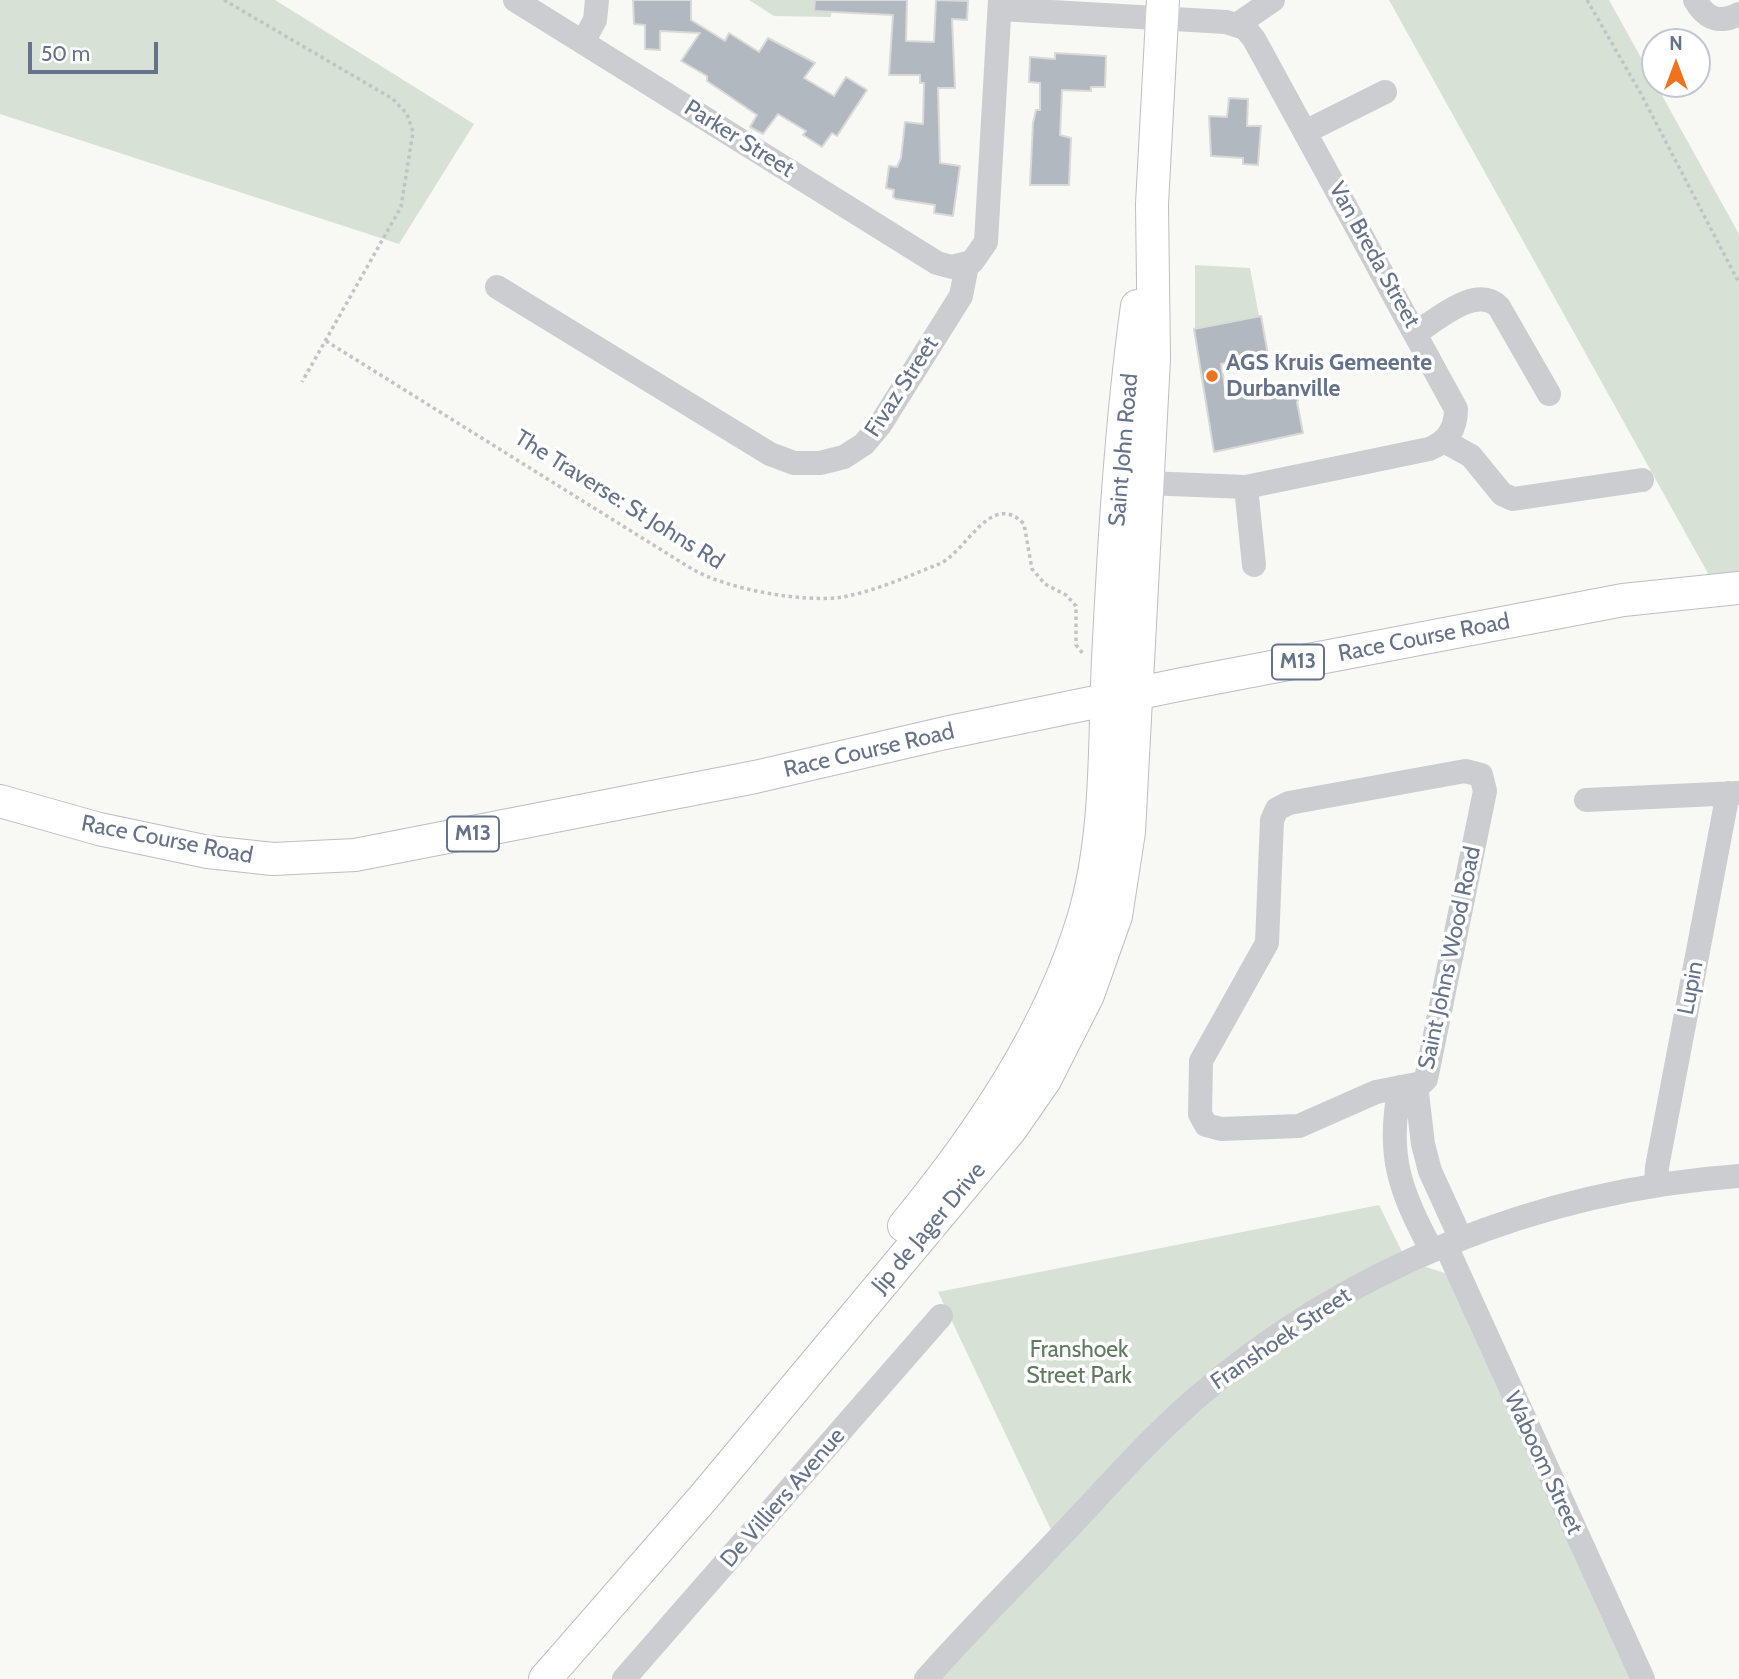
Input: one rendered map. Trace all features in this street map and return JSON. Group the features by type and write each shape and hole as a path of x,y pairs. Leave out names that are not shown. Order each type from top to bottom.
{"main road":[{"name":"Saint John Road","path":"1121,696 1146,483 1154,359 1152,204 1163,9"},
{"name":"Saint John Road","path":"1121,696 1132,343 1152,204"},
{"name":"Race Course Road","path":"0,801 99,829 208,852 273,859 355,855 755,777 1121,696 1623,600 1739,588"},
{"name":"Jip de Jager Drive","path":"532,1679 914,1214 1008,1082 1059,981 1083,917 1098,852 1121,696"},
{"name":"Jip de Jager Drive","path":"545,1679 712,1488 1011,1129 1045,1080 1088,995 1116,916 1133,788 1121,696"}],"street":[{"name":"Parker Street","path":"515,0 937,262 951,267 967,265"},
{"path":"583,42 593,25 597,0"},
{"path":"1163,9 1237,24 1273,0"},
{"path":"1695,0 1703,12 1714,19 1728,19 1739,14"},
{"name":"Fivaz Street","path":"497,287 770,454 807,464 844,457 873,435 961,296 967,265 981,253 987,236 1000,4 1163,9"},
{"name":"Van Breda Street","path":"1237,24 1254,39 1417,332 1455,409 1455,423 1444,441"},
{"path":"1307,131 1385,92"},
{"path":"1417,332 1472,299 1488,299 1499,307 1549,394"},
{"path":"1146,483 1246,487 1429,449 1444,441 1471,456 1502,494 1514,499 1642,480"},
{"path":"1246,487 1254,565"},
{"name":"Saint Johns Wood Road","path":"1474,772 1480,775 1485,790 1428,1073 1422,1083 1408,1086 1376,1092 1298,1126 1221,1129 1210,1127 1201,1118 1198,1072 1203,1055 1267,943 1272,820 1277,809 1302,801 1474,772"},
{"path":"1586,800 1734,793"},
{"name":"Lupin","path":"1656,1184 1657,1167 1734,793"},
{"name":"Waboom Street","path":"1408,1086 1394,1115 1394,1163 1446,1245 1643,1679"},
{"name":"Franshoek Street","path":"926,1679 973,1625 1056,1541 1127,1463 1196,1398 1304,1318 1389,1271 1446,1245 1546,1209 1656,1184 1739,1176"},
{"name":"De Villiers Avenue","path":"624,1679 942,1316"}],"path":[{"path":"224,0 307,51 380,91 400,106 411,121 413,141 401,207 302,382"},
{"path":"1587,0 1640,92 1739,283"},
{"name":"The Traverse: St Johns Rd","path":"326,341 692,569 724,585 755,591 845,596 947,560 986,519 998,514 1014,516 1024,524 1028,559 1036,575 1073,601 1077,610 1076,645 1080,652 1091,656"}],"green space":[{"path":"0,0 275,0 474,124 399,244 0,114"},
{"path":"749,0 832,0 831,17 774,16"},
{"path":"1389,0 1609,0 1641,58 1641,98 1663,98 1739,234 1739,575 1710,577"},
{"path":"1195,265 1250,268 1259,316 1195,329"},
{"name":"Franshoek Street Park","path":"1379,1205 1403,1254 1357,1278 1053,1534 938,1292"},
{"path":"1423,1266 1448,1274 1631,1679 938,1679 1128,1475 1224,1387 1338,1309"}],"building":[{"path":"633,0 691,0 691,20 725,41 729,33 759,52 768,38 815,63 804,78 834,96 846,77 867,90 837,136 832,133 822,147 803,135 806,131 778,114 763,134 750,127 757,115 707,81 707,76 681,61 700,33 660,31 660,50 645,49 645,25 634,24"},
{"path":"815,0 907,0 906,41 934,42 936,0 968,1 967,20 952,19 955,88 938,88 940,163 960,166 953,216 934,213 935,205 896,199 893,197 894,190 886,188 889,166 897,167 901,158 905,122 923,124 924,83 920,83 920,75 889,75 893,15 814,11"},
{"path":"1055,53 1106,56 1105,87 1091,87 1091,91 1062,90 1060,135 1071,138 1069,185 1030,185 1033,123 1036,110 1040,110 1040,83 1029,82 1030,57 1055,59"},
{"path":"1229,98 1248,99 1247,126 1261,126 1258,165 1243,164 1243,158 1211,156 1209,116 1227,117"},
{"name":"AGS Kruis Gemeente Durbanville","path":"1261,316 1268,355 1221,364 1227,399 1288,387 1301,395 1297,402 1303,433 1214,452 1194,329"}],"place":[{"name":"AGS Kruis Gemeente Durbanville","path":"1212,376"}]}
